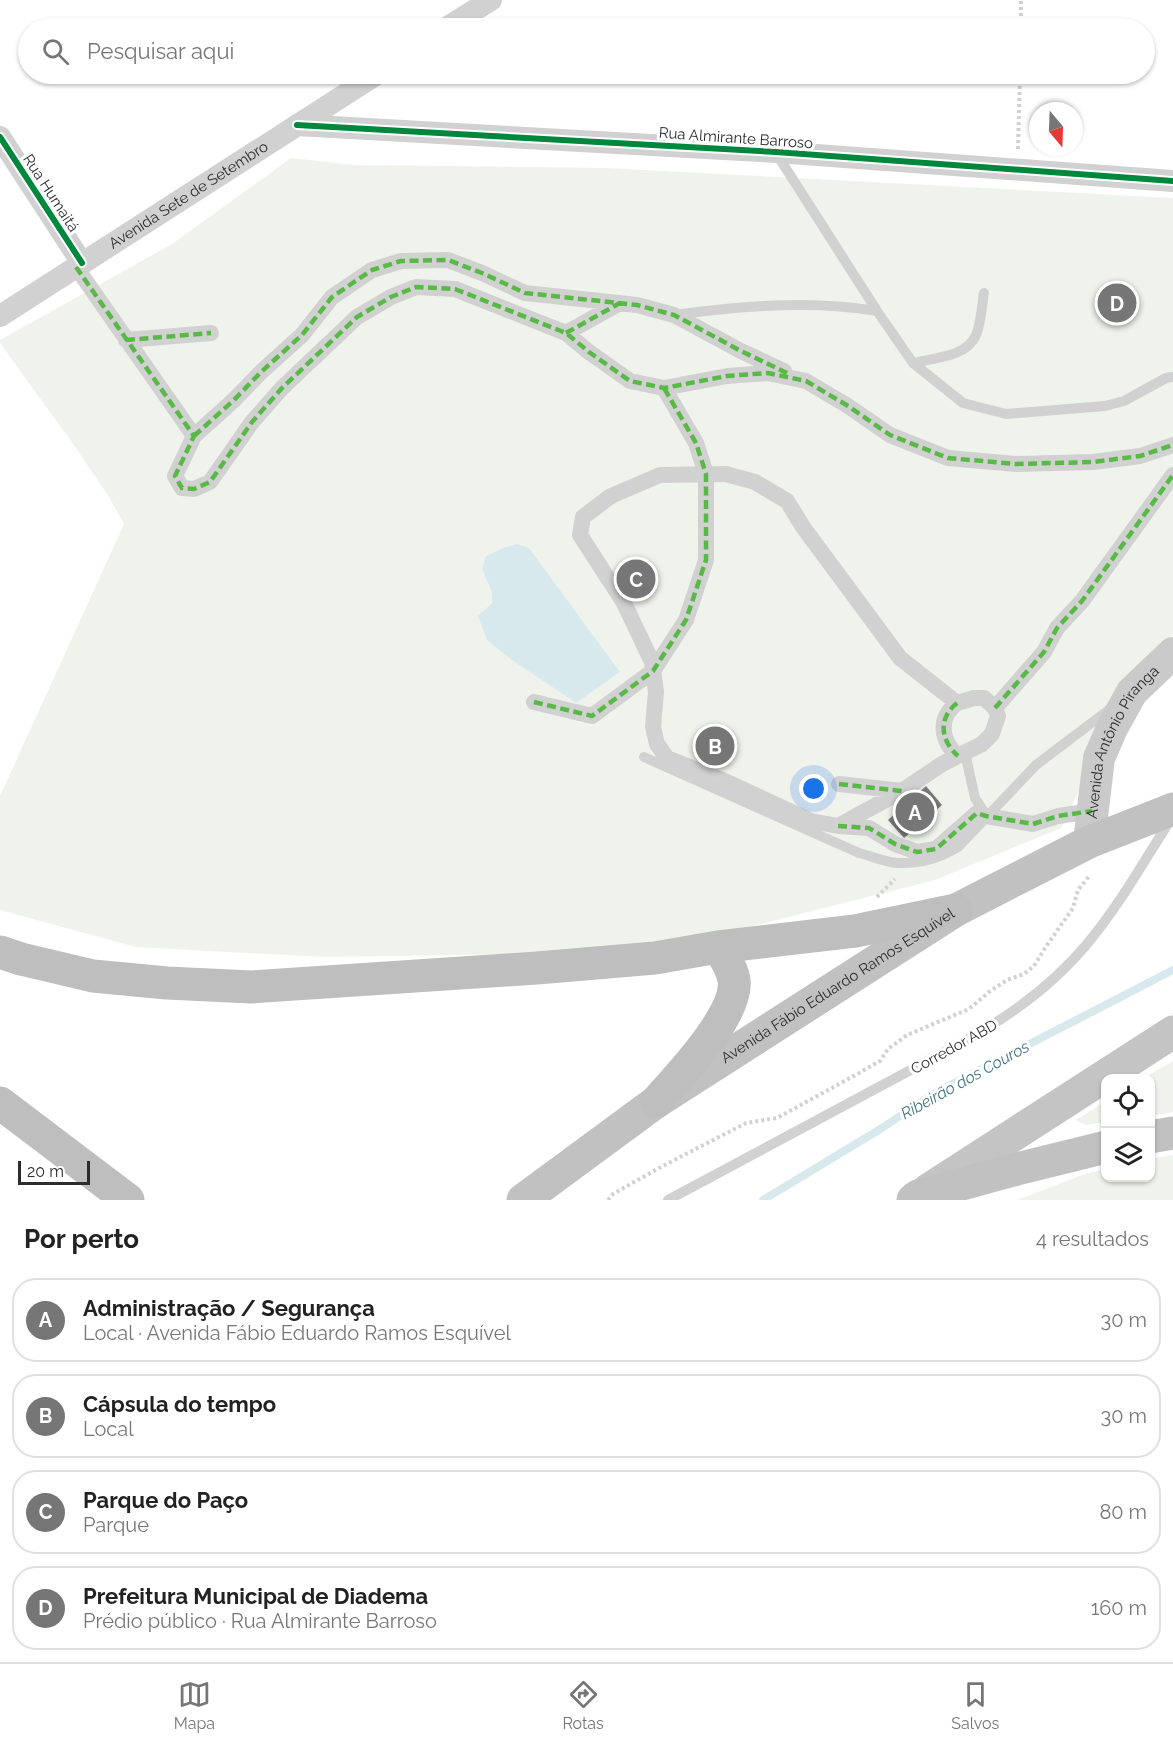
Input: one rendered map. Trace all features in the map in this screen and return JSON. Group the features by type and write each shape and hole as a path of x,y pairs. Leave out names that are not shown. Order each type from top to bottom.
{"highway":[{"name":"Avenida Fábio Eduardo Ramos Esquível","path":"523,1200 656,1102 956,910 1093,841 1173,809"},
{"path":"0,952 93,976 167,984 251,987 537,968 656,957 718,947 855,931 956,910"},
{"path":"656,1102 707,1044 730,1004 735,981 727,959 718,947"},
{"path":"0,1103 122,1196"},
{"path":"1155,1136 1173,1133"},
{"path":"916,1198 1017,1169 1101,1149"}],"main road":[{"name":"Avenida Antônio Piranga","path":"1093,841 1099,758 1132,692 1173,653"},
{"path":"916,1198 1173,1032"}],"street":[{"path":"462,18 491,0"},
{"name":"Avenida Sete de Setembro","path":"0,316 360,84"},
{"name":"Rua Almirante Barroso","path":"297,124 776,152 1173,181"},
{"name":"Rua Humaitá","path":"0,137 79,265"},
{"path":"806,381 768,373 727,376 664,388 630,381 566,333 518,312 455,289 416,287 391,297 357,317 282,388 252,422 210,482 194,489 182,488 175,476 194,436 302,334 332,297 372,270 401,261 448,260 525,293 637,305 674,315 741,351 806,381 890,435 948,458 1016,464 1093,462 1140,456 1173,445"},
{"path":"79,265 126,340 194,436"},
{"path":"566,333 620,303"},
{"path":"126,340 211,333"},
{"path":"534,702 592,716 653,671 686,621 706,560 706,474 696,443 664,388"},
{"path":"957,703 900,658 803,527 787,501 755,482 726,474 660,475 611,496 584,518 580,535 624,603 652,662 656,692 653,727 657,744 667,758 727,782 811,821 869,828 896,844 917,852 936,849 977,813 1034,824 1058,816 1093,841"},
{"path":"995,708 1044,652 1057,628 1088,592 1173,475"},
{"path":"838,826 982,744 993,734 998,716 995,708 984,698 974,698 957,703 950,708 944,718 944,731 953,752 962,754"},
{"path":"839,784 902,791"}],"lane":[{"name":"Rua Almirante Barroso","path":"776,152 877,311 914,363 963,403 1006,414 1105,406 1124,401 1166,378 1173,377"},
{"path":"914,363 956,353 968,347 977,335 984,292"},
{"path":"674,315 762,305 851,307 877,311"},
{"path":"644,757 859,853 896,863 923,860 942,856 958,847 1036,765 1132,692"},
{"path":"962,754 975,798 986,816"},
{"name":"Corredor ABD","path":"668,1200 962,1044 995,1025 1026,1003 1059,974 1112,912 1173,816"}],"path":[{"path":"1021,18 1022,0"},
{"path":"1017,171 1020,84"},
{"path":"608,1200 613,1194 659,1168 746,1123 777,1118 880,1060 888,1049 907,1035 969,1009 1007,980 1024,974 1034,966 1073,909 1078,890 1090,875 1093,841"}],"shaded area":[{"path":"291,158 354,165 606,168 1173,198 1173,634 1131,684 1061,828 935,880 650,952 324,957 136,947 0,910 0,796 124,524 109,497 0,340 172,244"},
{"path":"517,544 529,548 620,672 576,703 512,660 487,640 478,616 492,603 492,592 482,569 486,556"},
{"path":"1173,1061 1173,1112 1155,1115 1155,1074 1151,1074"},
{"path":"1101,1104 1101,1123 1085,1125 1076,1120"},
{"path":"1173,1155 1173,1200 1017,1200 1101,1170 1101,1182 1155,1182 1155,1158"}],"building":[{"path":"926,786 942,805 904,838 888,820"}],"waterway":[{"name":"Ribeirão dos Couros","path":"763,1200 882,1128 933,1094 1173,970"}],"marked path":[{"path":"194,436 302,335 332,297 372,270 401,261 448,260 525,293 637,305 674,315 787,373"},
{"path":"76,267 194,436 175,476 182,488 194,489 210,482 252,422 282,388 357,317 391,297 416,287 455,289 566,333 630,381 664,388 727,376 768,373 806,381 890,435 948,458 1016,464 1093,462 1140,456 1173,445"},
{"path":"566,333 620,303"},
{"path":"126,340 211,333"},
{"path":"534,702 592,716 653,671 686,620 706,560 706,474 696,443 664,388"},
{"path":"995,708 1044,652 1057,628 1082,601 1173,475"},
{"path":"957,703 947,715 944,729 948,743 958,756"},
{"path":"839,784 902,791"},
{"path":"838,826 869,828 895,844 917,852 936,849 977,813 1033,824 1058,816 1092,811"}],"cycle path":[{"path":"297,125 776,152 1173,181"},
{"path":"0,137 82,263"}],"place":[{"name":"Prefeitura Municipal de Diadema","path":"1117,303"},
{"name":"Parque do Paço","path":"636,579"},
{"name":"Cápsula do tempo","path":"715,746"},
{"name":"Administração / Segurança","path":"915,812"}]}
